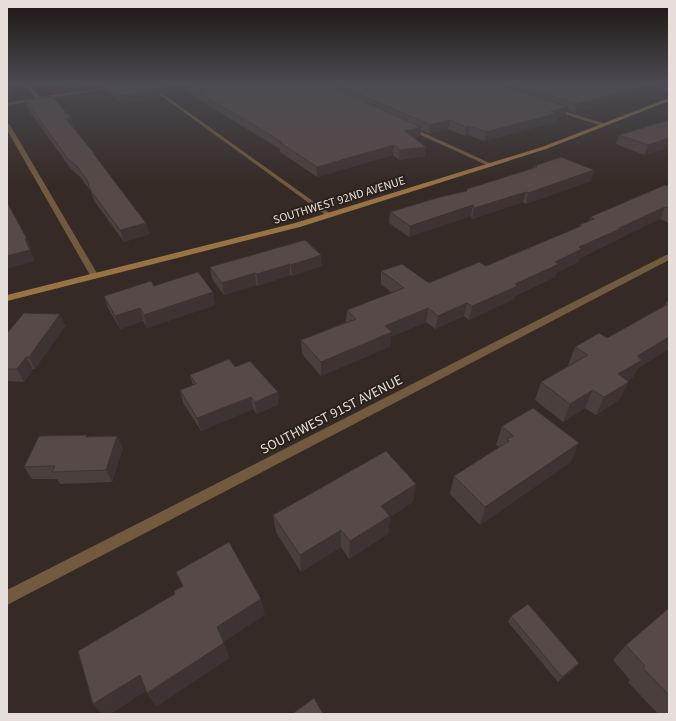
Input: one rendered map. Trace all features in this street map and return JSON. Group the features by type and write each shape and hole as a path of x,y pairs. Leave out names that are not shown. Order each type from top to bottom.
{"street":[{"path":"195,118 330,215"},
{"path":"582,118 604,125"},
{"name":"SOUTHWEST 92ND AVENUE","path":"7,298 289,227 330,215 544,148 622,118"},
{"path":"7,125 94,275"},
{"path":"406,126 491,165"},
{"name":"SOUTHWEST 91ST AVENUE","path":"7,598 669,258"}],"building":[{"path":"38,118 71,118 66,119 94,153 146,223 120,230 91,191 87,180 77,166 68,159"},
{"path":"241,118 400,118 421,127 405,131 426,147 400,150 394,145 317,167 279,142 282,142"},
{"path":"413,118 540,118 486,132 470,126 466,127 450,120 430,125"},
{"path":"669,120 669,138 648,145 619,135"},
{"path":"561,157 594,170 528,193 526,192 474,208 473,205 410,226 390,212 440,197 467,191 467,189 537,167 534,166"},
{"path":"665,185 669,186 669,208 665,207 579,247 582,249 555,262 559,264 515,284 518,286 472,306 467,303 438,316 428,308 385,326 392,332 321,362 301,340 356,319 347,310 404,288 381,271 402,264 429,283 479,262 486,266 581,226 579,225 594,219 590,217"},
{"path":"7,202 27,239 25,239 30,250 7,256"},
{"path":"305,240 321,255 291,265 290,264 257,274 255,273 222,283 210,267"},
{"path":"198,272 213,292 144,315 140,308 115,316 104,296 151,281 154,286"},
{"path":"669,301 669,337 637,356 642,360 618,374 629,382 604,397 593,390 570,404 541,382 588,355 575,347 599,333 607,338 668,304 666,302"},
{"path":"24,313 60,314 29,357 26,357 17,369 7,369 7,333"},
{"path":"229,359 235,367 250,361 278,392 255,402 251,397 197,418 180,390 196,384 190,375"},
{"path":"533,408 579,443 485,507 454,476 509,441 507,439 513,436 502,426"},
{"path":"87,435 86,437 117,436 106,470 52,472 55,466 24,467 39,436"},
{"path":"386,451 416,484 381,506 390,516 350,541 341,530 300,555 273,515"},
{"path":"229,542 261,599 217,627 224,643 147,693 140,675 93,704 78,651 175,594 174,591 183,586 176,572"},
{"path":"528,604 579,663 562,677 511,616"},
{"path":"669,608 669,695 643,668 645,666 626,645"},
{"path":"314,698 323,714 292,714"}]}
